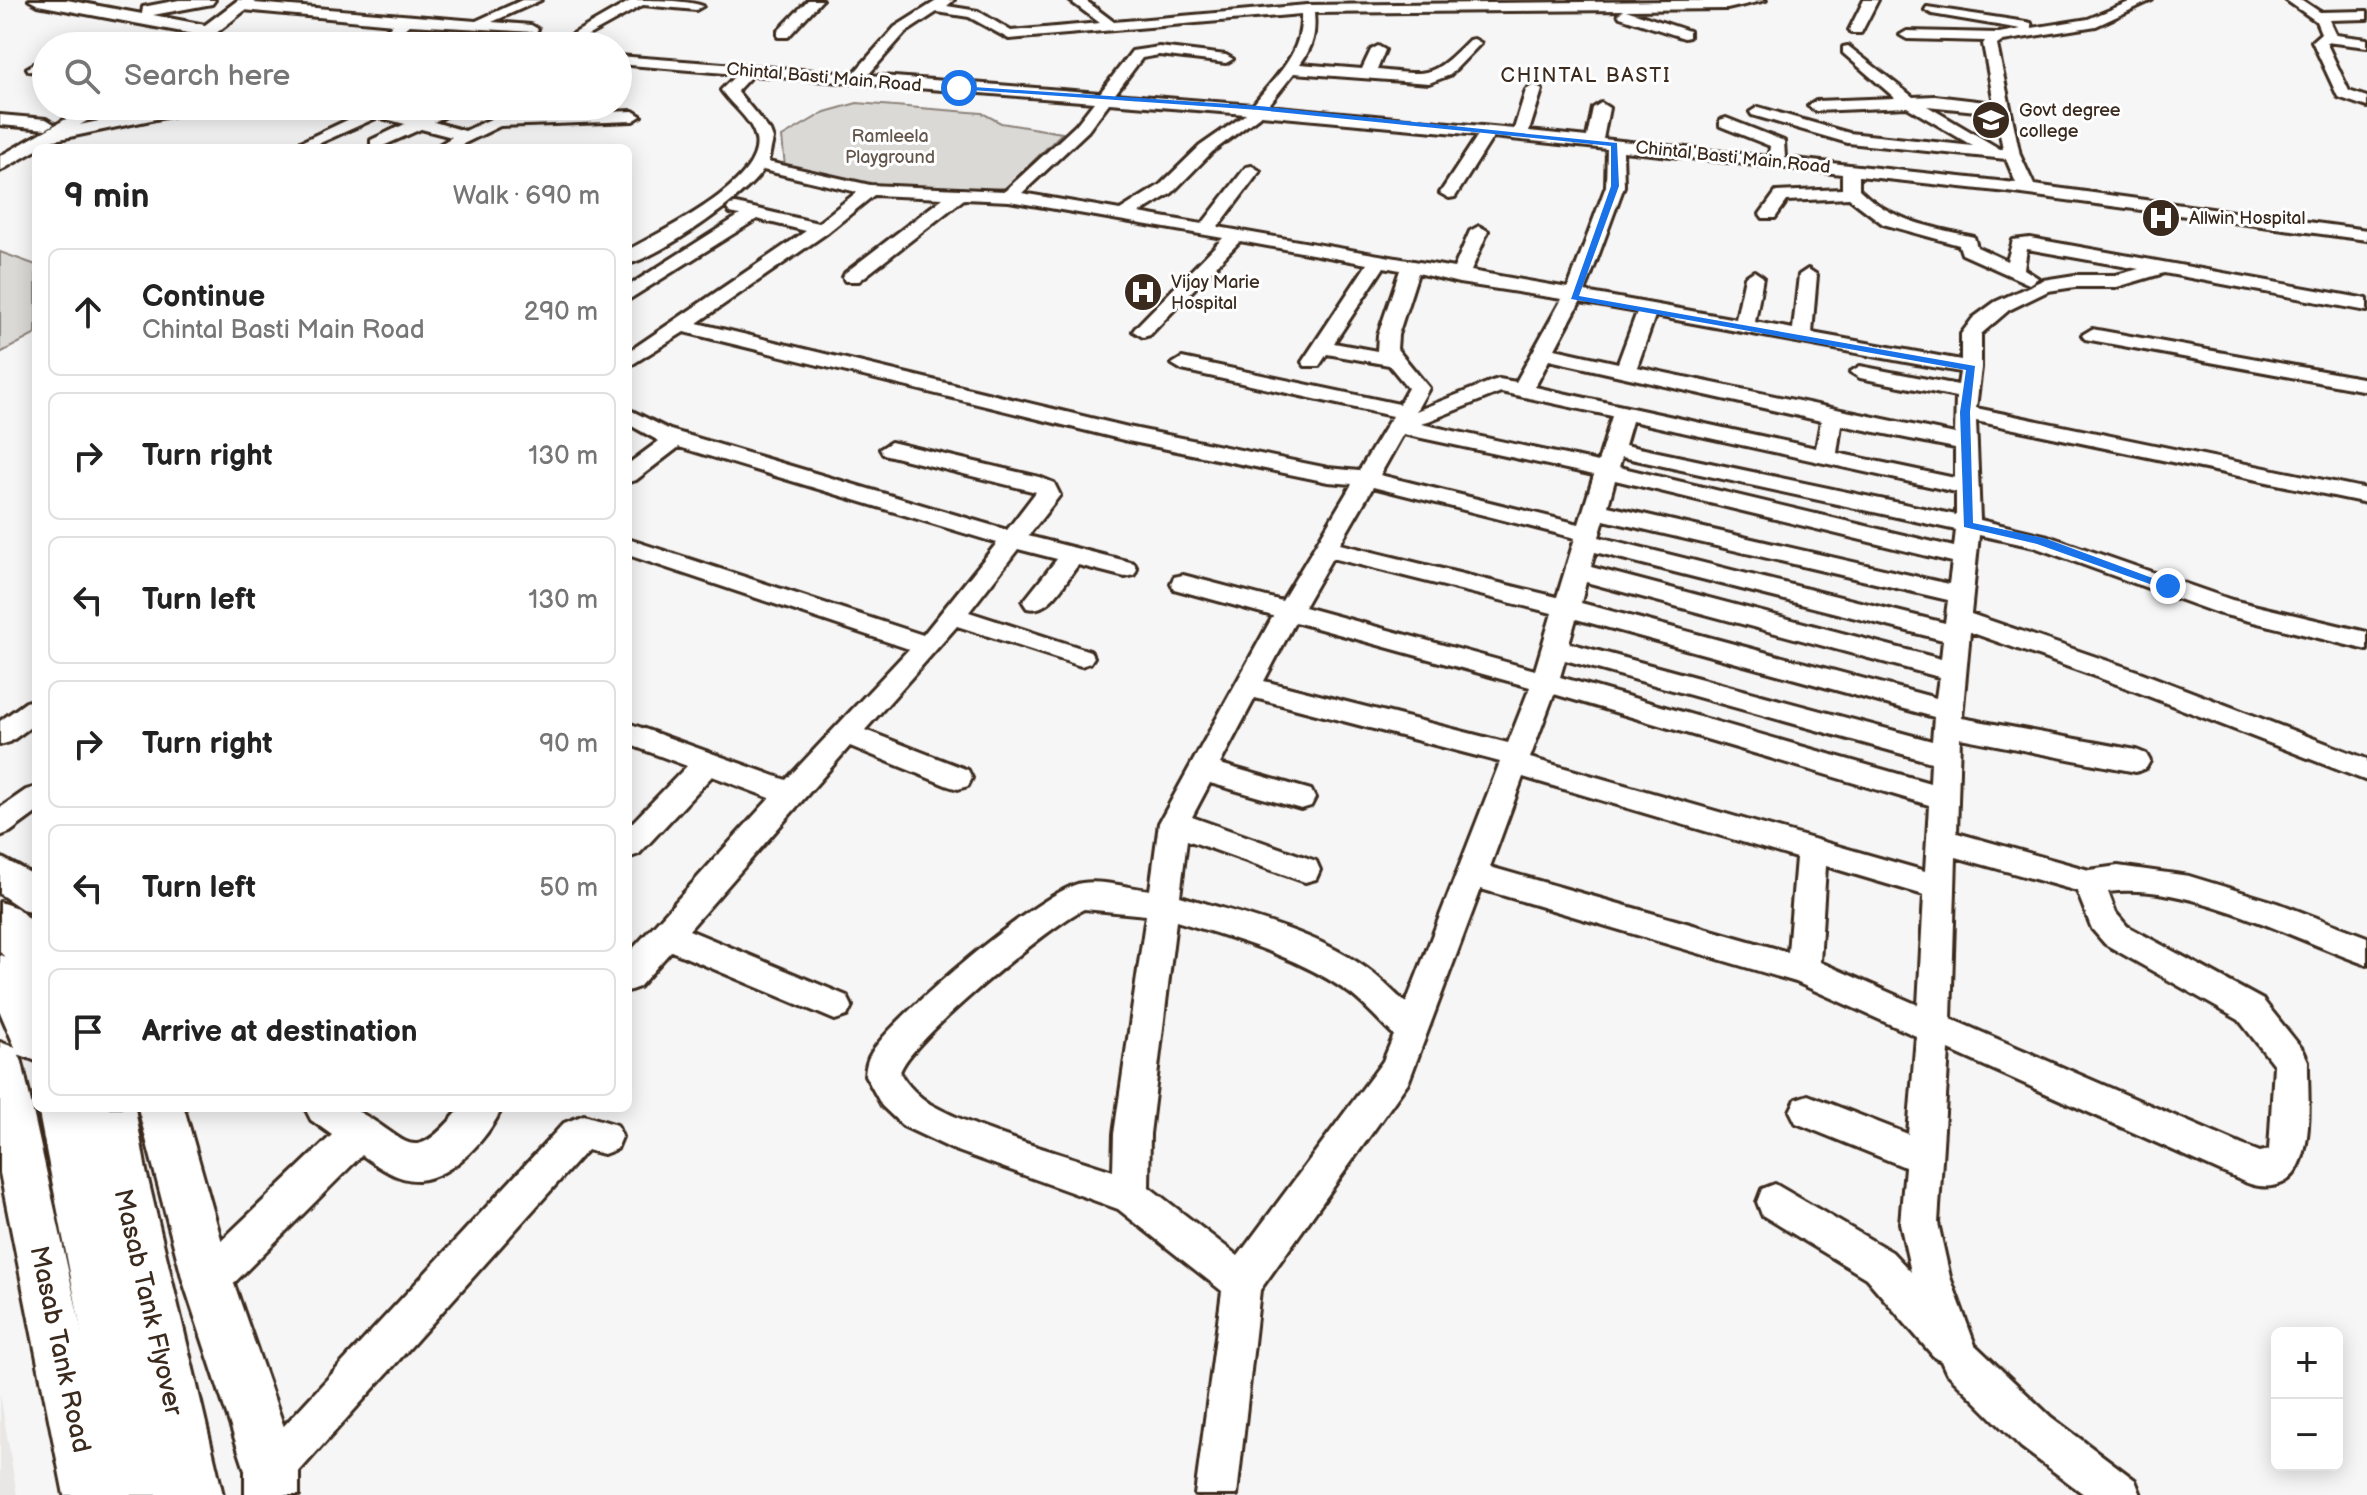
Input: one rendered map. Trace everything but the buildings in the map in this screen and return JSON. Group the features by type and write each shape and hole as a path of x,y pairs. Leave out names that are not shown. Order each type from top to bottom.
{"highway":[{"path":"0,922 32,952"},
{"path":"0,976 15,989 32,1029"},
{"name":"Masab Tank Flyover","path":"65,1112 145,1495"},
{"name":"Masab Tank Flyover","path":"110,1112 119,1171 191,1495"}],"main road":[{"path":"38,0 202,30 239,2"},
{"path":"83,0 147,12 202,30"},
{"path":"147,12 206,0"},
{"path":"0,165 59,120"},
{"path":"0,149 71,120"},
{"path":"0,873 32,894"},
{"name":"Masab Tank Road","path":"0,1062 91,1495"},
{"path":"162,1112 208,1281 272,1482"}],"street":[{"path":"474,24 534,0"},
{"path":"584,32 641,0 696,6"},
{"path":"783,34 815,0"},
{"path":"1076,0 1099,14 1112,28"},
{"path":"1188,0 1207,18"},
{"path":"856,80 900,30 942,4 973,14 1009,35 1350,4 1593,2 1675,6 1727,5 1759,0"},
{"path":"1856,30 1871,0"},
{"path":"1907,35 1999,37 2049,30 2091,23 2145,0"},
{"path":"2293,0 2320,18 2331,38"},
{"path":"239,2 405,21 531,29"},
{"path":"1593,2 1684,34 1675,6"},
{"path":"1123,215 1166,189 1206,149 1251,117 1292,68 1309,33 1307,9"},
{"path":"1932,10 2049,30"},
{"path":"2047,13 2091,23"},
{"path":"2320,18 2329,15 2367,15"},
{"path":"392,32 405,21"},
{"path":"1999,37 1990,44 2005,109 2004,154"},
{"path":"2367,43 2322,37 2319,41 2343,94 2367,102"},
{"path":"1292,68 1371,80 1437,78 1474,43"},
{"path":"1371,80 1378,50"},
{"path":"1848,50 1908,101 2004,154 2026,187"},
{"path":"1009,196 1082,128 1134,57 1142,52 1226,59"},
{"path":"805,75 825,60"},
{"name":"Chintal Basti Main Road","path":"632,61 1106,99 1259,108 1850,169 2365,230"},
{"path":"632,256 740,189 761,165 765,140 757,122 729,90 749,70"},
{"path":"1161,103 1175,84"},
{"path":"1520,135 1534,90"},
{"path":"1816,106 1908,101 2005,109"},
{"path":"1594,143 1601,108"},
{"path":"1758,112 1848,138 2004,154"},
{"path":"0,120 50,129 106,120"},
{"path":"305,144 359,120"},
{"path":"414,120 467,136"},
{"path":"377,143 428,120"},
{"path":"450,144 497,121 524,120"},
{"path":"1726,123 1778,144 1777,162"},
{"path":"1449,193 1489,131"},
{"path":"1523,389 1574,298 1615,186 1615,144"},
{"path":"761,165 870,190 1009,196 1208,228 1459,277 1802,337 1968,391 2367,496"},
{"path":"1850,169 1851,190 1867,209 1910,229 1968,241 1968,250 2043,286"},
{"path":"1208,228 1252,171"},
{"path":"2007,187 2058,188 2365,230"},
{"path":"632,358 821,229 870,190"},
{"path":"1769,214 1782,196 1838,195 1851,190"},
{"path":"852,277 960,194"},
{"path":"715,204 821,229"},
{"path":"632,291 755,213"},
{"path":"1459,277 1479,231"},
{"path":"1143,331 1237,234"},
{"path":"2015,270 2017,247 2024,243 2367,305"},
{"path":"1378,261 1317,355 1396,360"},
{"path":"1130,1195 1132,1134 1174,823 1287,614 1419,388 1387,350 1388,335 1410,268"},
{"path":"1960,1358 1931,1277 1919,1223 1934,1026 1945,755 1968,525 1965,443 1971,334 1980,322 2002,306 2043,286 2075,281 2117,281 2158,269"},
{"path":"1802,337 1808,275"},
{"path":"1744,327 1754,277"},
{"path":"1625,372 1647,311"},
{"path":"681,325 1128,434 1328,475 1365,478 1958,616 2367,770"},
{"path":"2092,335 2367,385"},
{"path":"1545,353 1832,417 1965,443"},
{"path":"1182,364 1402,419 1968,525 2079,553 2226,607 2367,641"},
{"path":"1860,372 1968,391"},
{"path":"1402,419 1499,385 1967,488"},
{"path":"1216,1495 1242,1283 1397,1070 1545,682 1623,414"},
{"path":"632,417 675,439 1013,540 1125,569"},
{"path":"1825,458 1832,417"},
{"path":"632,472 675,439"},
{"path":"632,973 845,733 928,646 1048,495 1046,488 891,449"},
{"path":"1611,460 1964,557"},
{"path":"1591,529 1958,616"},
{"path":"632,548 928,646"},
{"path":"1325,548 1567,608 1948,718 2136,761"},
{"path":"1036,602 1072,556"},
{"path":"1578,572 1952,671"},
{"path":"1183,583 1287,614 1545,682 1943,798"},
{"path":"953,616 1081,657"},
{"path":"1555,648 1945,755"},
{"path":"1248,687 1516,760 1939,887"},
{"path":"0,735 32,712"},
{"path":"845,733 958,778"},
{"path":"632,735 791,794"},
{"path":"632,842 707,763"},
{"path":"1203,770 1301,798"},
{"path":"0,824 32,801"},
{"path":"1174,823 1305,870"},
{"path":"1941,841 2089,882 2110,876 2237,901 2367,951"},
{"path":"1803,970 1812,850"},
{"path":"1472,874 1803,970 2237,1161 2260,1169 2279,1166 2287,1158 2291,1061 2251,1010 2116,935 2103,920 2089,882"},
{"path":"1242,1283 1130,1195 952,1132 915,1114 894,1095 882,1075 889,1053 906,1034 1028,928 1059,906 1082,896 1165,905 1254,931 1321,959 1361,983 1412,1030"},
{"path":"666,935 835,1006"},
{"path":"1808,1111 1924,1157"},
{"path":"329,1112 407,1162 419,1163 444,1151 480,1112"},
{"path":"272,1482 577,1135 584,1132 604,1137"},
{"path":"208,1281 359,1133"},
{"path":"1775,1202 1879,1265 1960,1358 2036,1432 2120,1495"}],"shaded area":[{"path":"0,1393 17,1495 0,1495"}],"green space":[{"name":"Ramleela Playground","path":"857,103 982,113 1001,123 1062,133 1006,188 973,191 876,185 785,167 782,137 825,112"},
{"path":"0,252 32,264 32,336 0,353"}],"place":[{"name":"Govt degree college","path":"1991,120"},
{"name":"Allwin Hospital","path":"2161,218"},
{"name":"Vijay Marie Hospital","path":"1143,292"}],"district":[{"name":"CHINTAL BASTI","path":"1586,75"}],"route":[{"path":"959,88 1259,108 1615,144 1615,186 1574,298 1971,368 1965,412 1968,525 2040,541 2168,586"}]}
